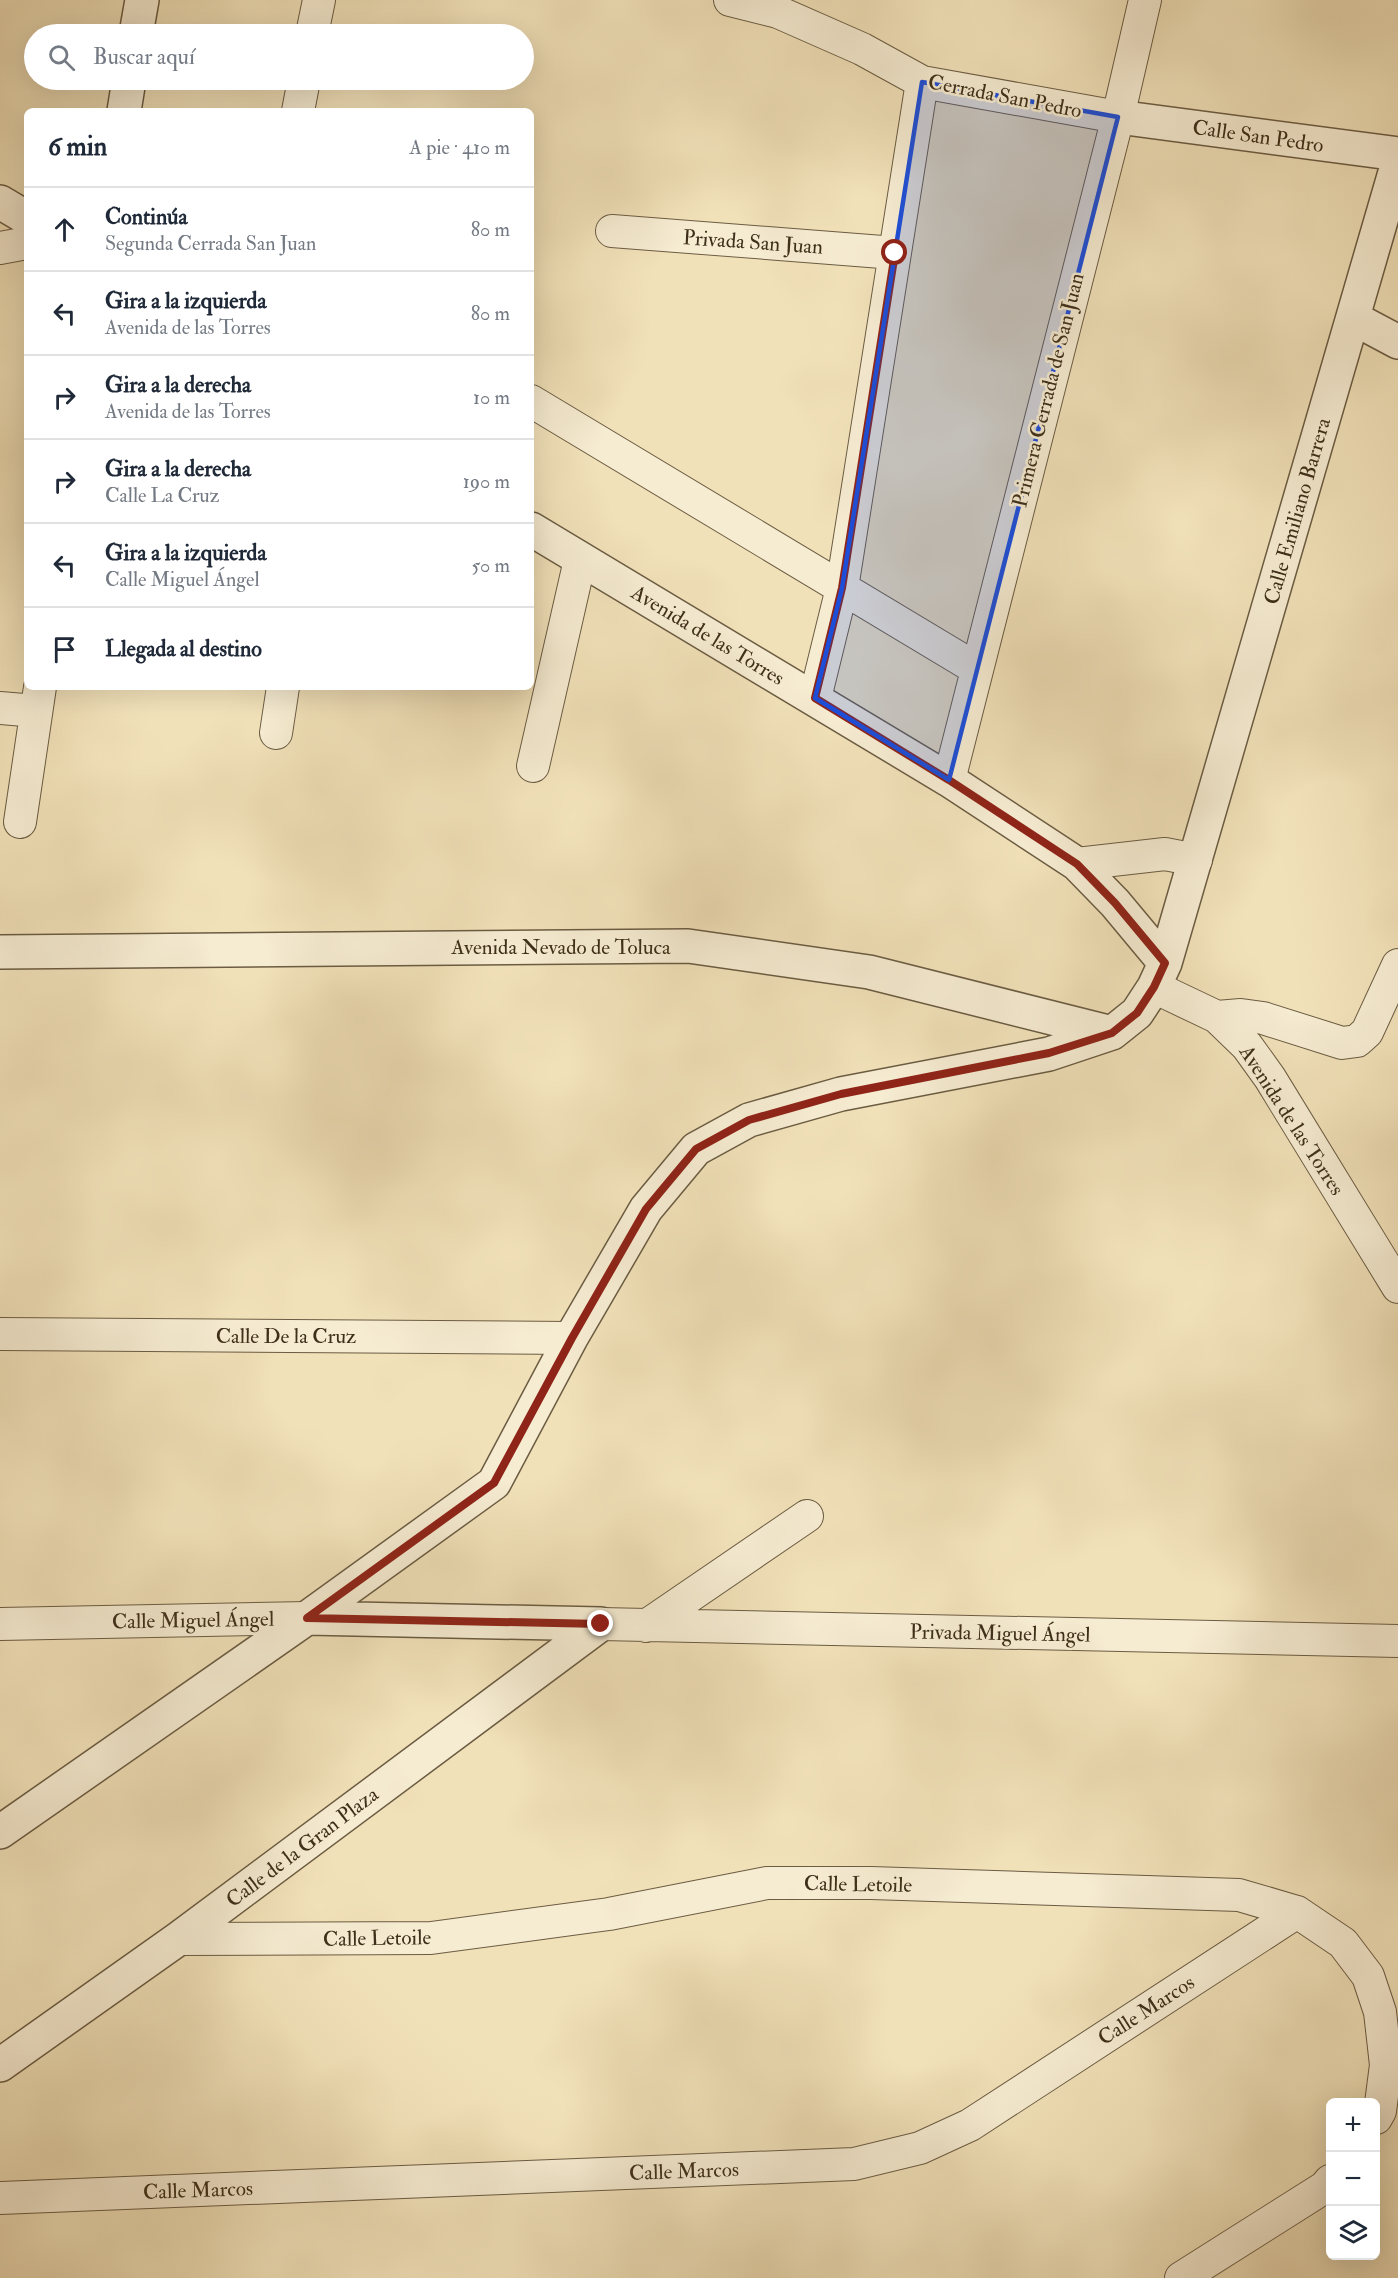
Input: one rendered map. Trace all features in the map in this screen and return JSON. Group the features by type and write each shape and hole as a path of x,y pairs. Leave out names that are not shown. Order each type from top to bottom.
{"street":[{"path":"138,24 142,0"},
{"path":"314,24 319,0"},
{"name":"Cerrada San Pedro","path":"730,0 778,12 862,49 922,82 1118,117"},
{"name":"Primera Cerrada de San Juan","path":"949,780 1118,117 1145,0"},
{"path":"815,698 842,588 922,82"},
{"path":"124,108 127,90"},
{"path":"299,108 302,90"},
{"name":"Calle San Pedro","path":"1118,117 1398,154"},
{"name":"Calle Emiliano Barrera","path":"1196,860 1398,162"},
{"path":"0,202 24,216"},
{"name":"Privada San Juan","path":"612,231 895,253"},
{"path":"0,248 24,244"},
{"path":"1353,318 1398,342"},
{"path":"534,403 977,669"},
{"name":"Avenida de las Torres","path":"534,531 949,780 1077,864 1115,903 1142,999 1216,1017 1247,1046 1270,1078 1398,1287"},
{"path":"533,766 580,560"},
{"path":"276,733 283,690"},
{"path":"0,708 38,699 20,822"},
{"path":"0,1832 307,1618 494,1483 572,1338 646,1209 696,1149 749,1120 841,1094 1049,1053 1142,999 1196,860 1165,854 1077,864"},
{"name":"Avenida Nevado de Toluca","path":"0,952 688,946 869,972 1142,999"},
{"path":"1216,1017 1241,1015 1263,1018 1342,1043 1357,1041 1366,1032 1398,965"},
{"name":"Calle De la Cruz","path":"0,1334 572,1338"},
{"path":"646,1626 807,1516"},
{"name":"Calle Miguel Ángel","path":"0,1624 307,1618 601,1624"},
{"name":"Privada Miguel Ángel","path":"601,1624 1398,1641"},
{"name":"Calle de la Gran Plaza","path":"0,2065 178,1939 601,1624"},
{"name":"Calle Letoile","path":"178,1939 431,1938 609,1914 767,1883 871,1883 1239,1895 1297,1912 1343,1943 1368,1976 1380,2012 1386,2066 1384,2110"},
{"name":"Calle Marcos","path":"0,2198 854,2164 920,2148 970,2125 1297,1912"},
{"path":"1181,2278 1326,2186"}],"highlighted area":[{"path":"922,82 1118,117 949,780 815,698 842,588"}],"route":[{"path":"601,1624 307,1618 494,1483 572,1338 646,1209 696,1149 749,1120 841,1094 1049,1053 1112,1033 1137,1013 1154,987 1165,963 1115,903 1077,864 949,780 815,698 842,588 895,253"}]}
